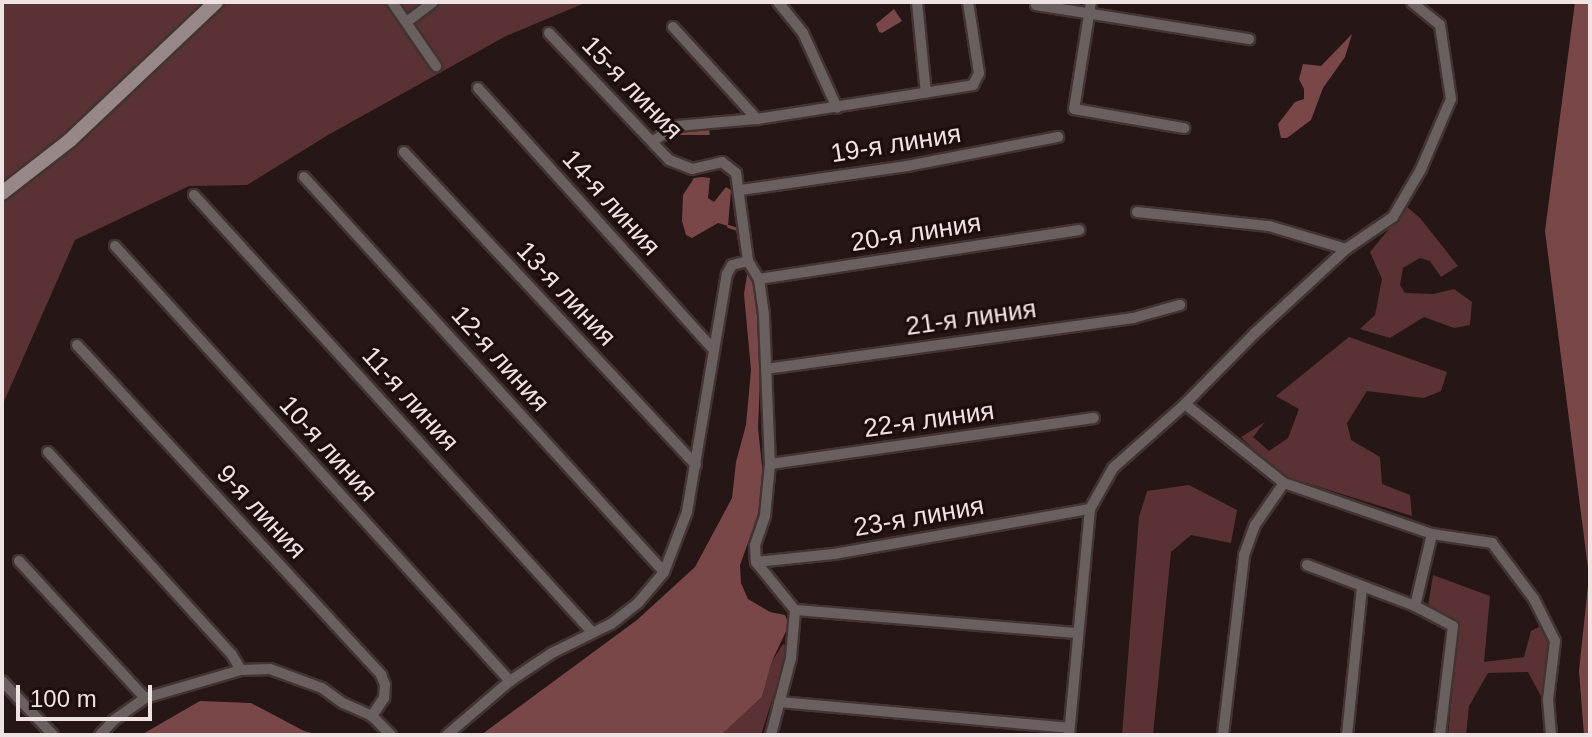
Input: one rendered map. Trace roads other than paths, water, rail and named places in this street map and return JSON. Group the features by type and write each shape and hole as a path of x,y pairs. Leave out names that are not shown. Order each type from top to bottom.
{"street":[{"path":"2,193 70,140 216,2"},
{"path":"392,2 408,21 436,66"},
{"path":"408,21 433,2"},
{"path":"778,2 803,33 837,108"},
{"path":"917,2 926,93"},
{"path":"653,141 677,126 837,108 973,85 979,73 968,2"},
{"path":"1091,2 1074,109 1184,128"},
{"path":"779,702 1069,732 1090,509 1113,468 1185,404 1255,333 1346,249 1393,217 1421,169 1451,99 1440,25 1412,2"},
{"path":"1036,5 1249,39"},
{"path":"673,27 757,119"},
{"name":"15-я линия","path":"549,33 678,166 692,169 722,162 730,165 741,190"},
{"name":"14-я линия","path":"478,88 712,348"},
{"name":"19-я линия","path":"741,190 907,166 1058,137"},
{"name":"13-я линия","path":"404,152 696,465"},
{"name":"12-я линия","path":"304,177 664,572"},
{"path":"741,190 748,261 759,279 770,464 765,516 755,545 756,562 795,610 791,658 771,735"},
{"name":"11-я линия","path":"194,195 593,633"},
{"path":"1137,212 1269,226 1346,249"},
{"name":"20-я линия","path":"759,279 1079,230"},
{"name":"10-я линия","path":"115,246 510,681"},
{"path":"447,735 510,681 552,653 611,624 638,603 664,572 687,512 707,411 712,348 727,274 732,265 748,261"},
{"name":"21-я линия","path":"766,369 1133,318 1180,305"},
{"name":"9-я линия","path":"77,345 381,675 385,685 384,698 372,716"},
{"path":"1185,404 1284,483 1432,534 1492,543 1534,599 1555,641 1548,700 1551,735"},
{"name":"22-я линия","path":"770,464 1094,418"},
{"path":"48,452 232,655 241,670"},
{"path":"1223,735 1244,555 1255,525 1284,483"},
{"name":"23-я линия","path":"756,562 834,554 1090,509"},
{"path":"1415,606 1432,534"},
{"path":"19,561 145,698"},
{"path":"1307,565 1415,606 1453,626 1440,735"},
{"path":"1347,735 1362,588"},
{"path":"795,610 1077,633"},
{"path":"100,735 114,720 145,698 241,670 270,669 290,674 372,716 391,735"},
{"path":"2,681 53,735"}],"waterway":[{"path":"728,226 737,229 741,252"}]}
